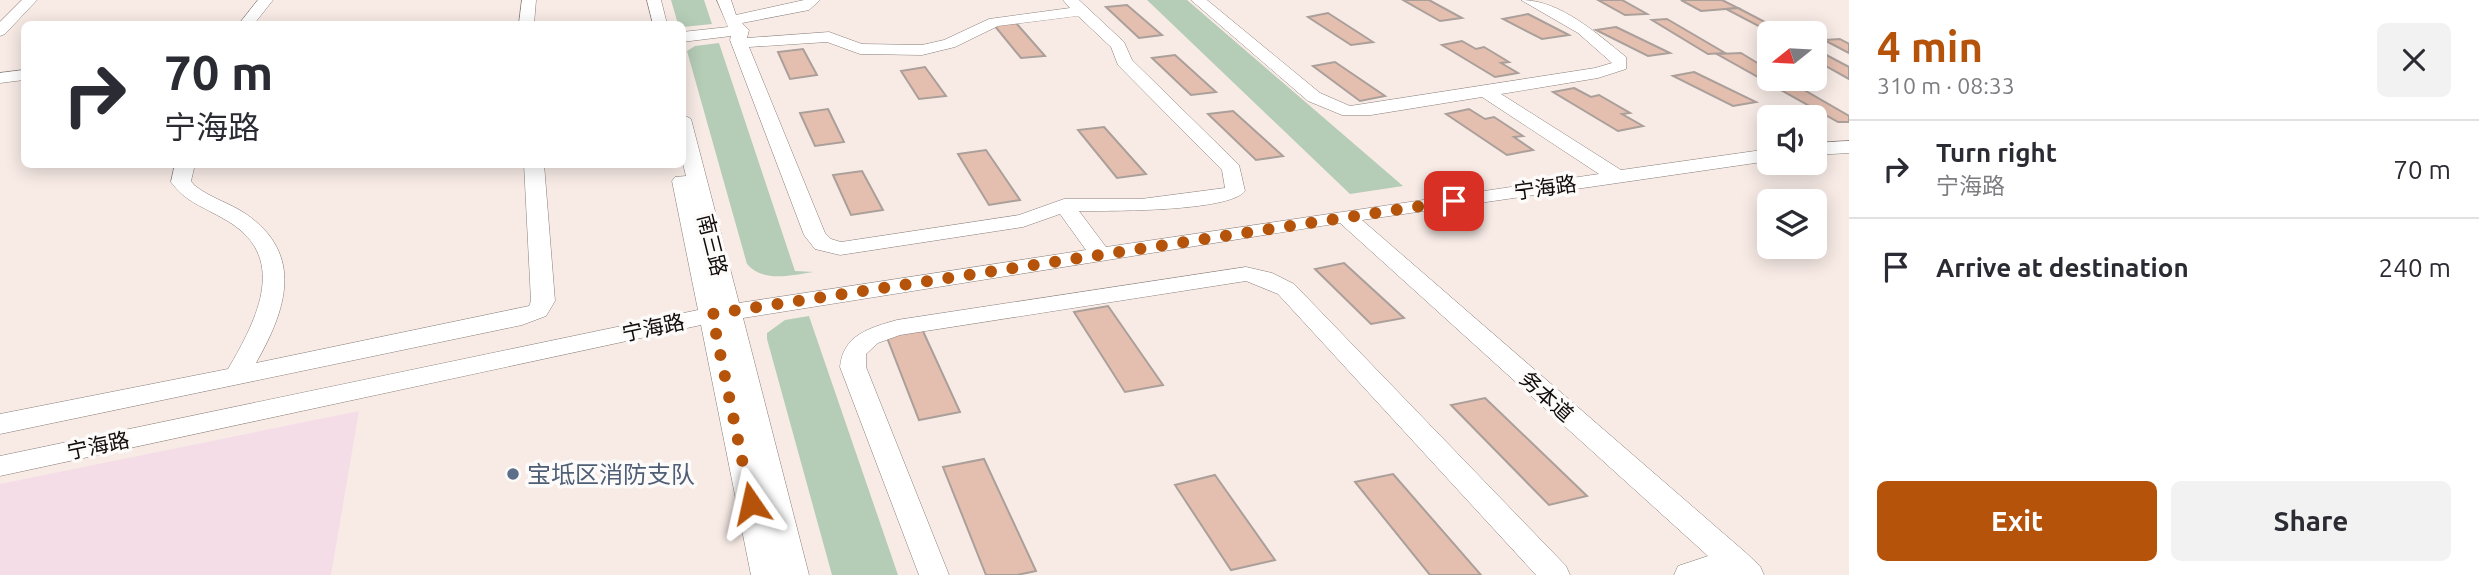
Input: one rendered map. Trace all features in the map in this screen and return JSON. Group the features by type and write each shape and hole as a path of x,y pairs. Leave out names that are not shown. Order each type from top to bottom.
{"street":[{"path":"0,31 30,0"},
{"path":"248,21 266,0"},
{"path":"527,21 528,0"},
{"path":"641,0 645,21"},
{"path":"653,0 659,21"},
{"path":"724,0 815,234 823,244 840,249 1023,221 1064,205 1141,205 1225,195 1234,191 1236,182 1232,169 1124,62 1118,45 1076,6 994,22 948,44 922,50 860,49 829,37 769,43 737,31"},
{"path":"686,37 737,31 804,7 813,0"},
{"path":"1198,0 1314,97 1348,111 1371,110 1598,74 1620,66 1620,60 1583,30 1528,0"},
{"path":"0,78 21,75"},
{"path":"1486,92 1618,177"},
{"name":"南三路","path":"686,138 721,313 766,575"},
{"path":"1827,148 1849,147"},
{"name":"宁海路","path":"0,466 721,313 1345,216 1757,157"},
{"path":"184,168 181,182 191,196 238,218 262,235 273,263 276,293 263,332 237,375"},
{"path":"0,424 523,317 538,310 543,300 534,168"},
{"name":"南三路","path":"679,168 794,575"},
{"path":"1064,205 1100,254"},
{"name":"务本道","path":"1345,216 1741,568"},
{"path":"934,575 853,368 854,352 869,337 897,328 1246,274 1264,278 1286,289 1555,575"},
{"path":"1689,575 1741,568"}],"shaded area":[{"path":"359,411 331,575 0,575 0,484"}],"green space":[{"path":"671,0 704,0 712,24 686,27 686,21 677,21"},
{"path":"1147,0 1187,0 1403,186 1350,194"},
{"path":"719,43 795,271 814,272 769,276 747,264 687,51 695,46"},
{"path":"809,316 898,575 832,575 767,339 767,333 785,320"}],"building":[{"path":"1403,0 1429,0 1462,18 1440,21"},
{"path":"1598,0 1622,0 1647,14 1625,15"},
{"path":"1681,0 1722,0 1738,8 1701,11"},
{"path":"1127,5 1162,35 1139,38 1106,7"},
{"path":"1738,8 1763,21 1757,21 1757,25 1726,9"},
{"path":"1328,13 1373,42 1351,45 1308,17"},
{"path":"1528,14 1569,35 1542,39 1503,19"},
{"path":"1667,19 1725,53 1708,54 1652,20"},
{"path":"1016,23 1045,56 1021,58 994,25"},
{"path":"1616,27 1670,53 1648,56 1596,30"},
{"path":"1840,39 1849,44 1849,53 1827,42"},
{"path":"1462,41 1476,49 1484,47 1509,62 1501,63 1518,73 1495,77 1442,45"},
{"path":"803,49 817,75 790,79 778,52"},
{"path":"1741,53 1757,63 1757,76 1717,54"},
{"path":"1175,55 1216,92 1191,95 1152,58"},
{"path":"1827,55 1849,67 1849,79 1827,67"},
{"path":"1335,62 1385,96 1360,101 1313,66"},
{"path":"925,67 946,96 919,99 901,71"},
{"path":"1694,72 1756,102 1733,106 1673,76"},
{"path":"1574,88 1591,97 1599,95 1630,113 1622,114 1643,126 1618,131 1553,92"},
{"path":"1783,91 1806,91 1849,116 1849,122 1838,122 1827,116 1827,105 1808,105"},
{"path":"828,109 844,142 815,146 800,113"},
{"path":"1469,109 1485,119 1494,117 1523,136 1514,137 1533,150 1507,155 1446,114"},
{"path":"1233,111 1283,156 1256,160 1208,114"},
{"path":"1104,127 1146,174 1117,178 1078,130"},
{"path":"986,150 1020,200 989,205 958,154"},
{"path":"862,171 883,210 851,215 833,175"},
{"path":"1344,263 1404,318 1371,324 1315,269"},
{"path":"1108,306 1163,385 1125,392 1074,312"},
{"path":"922,329 960,412 919,420 886,335"},
{"path":"1485,398 1587,496 1549,505 1451,405"},
{"path":"984,459 1036,571 1017,575 986,575 943,467"},
{"path":"1393,474 1481,575 1430,575 1355,482"},
{"path":"1215,475 1275,560 1231,570 1175,485"}],"place":[{"name":"宝坻区消防支队","path":"513,474"}],"route":[{"path":"751,503 712,314 1454,201"}]}
